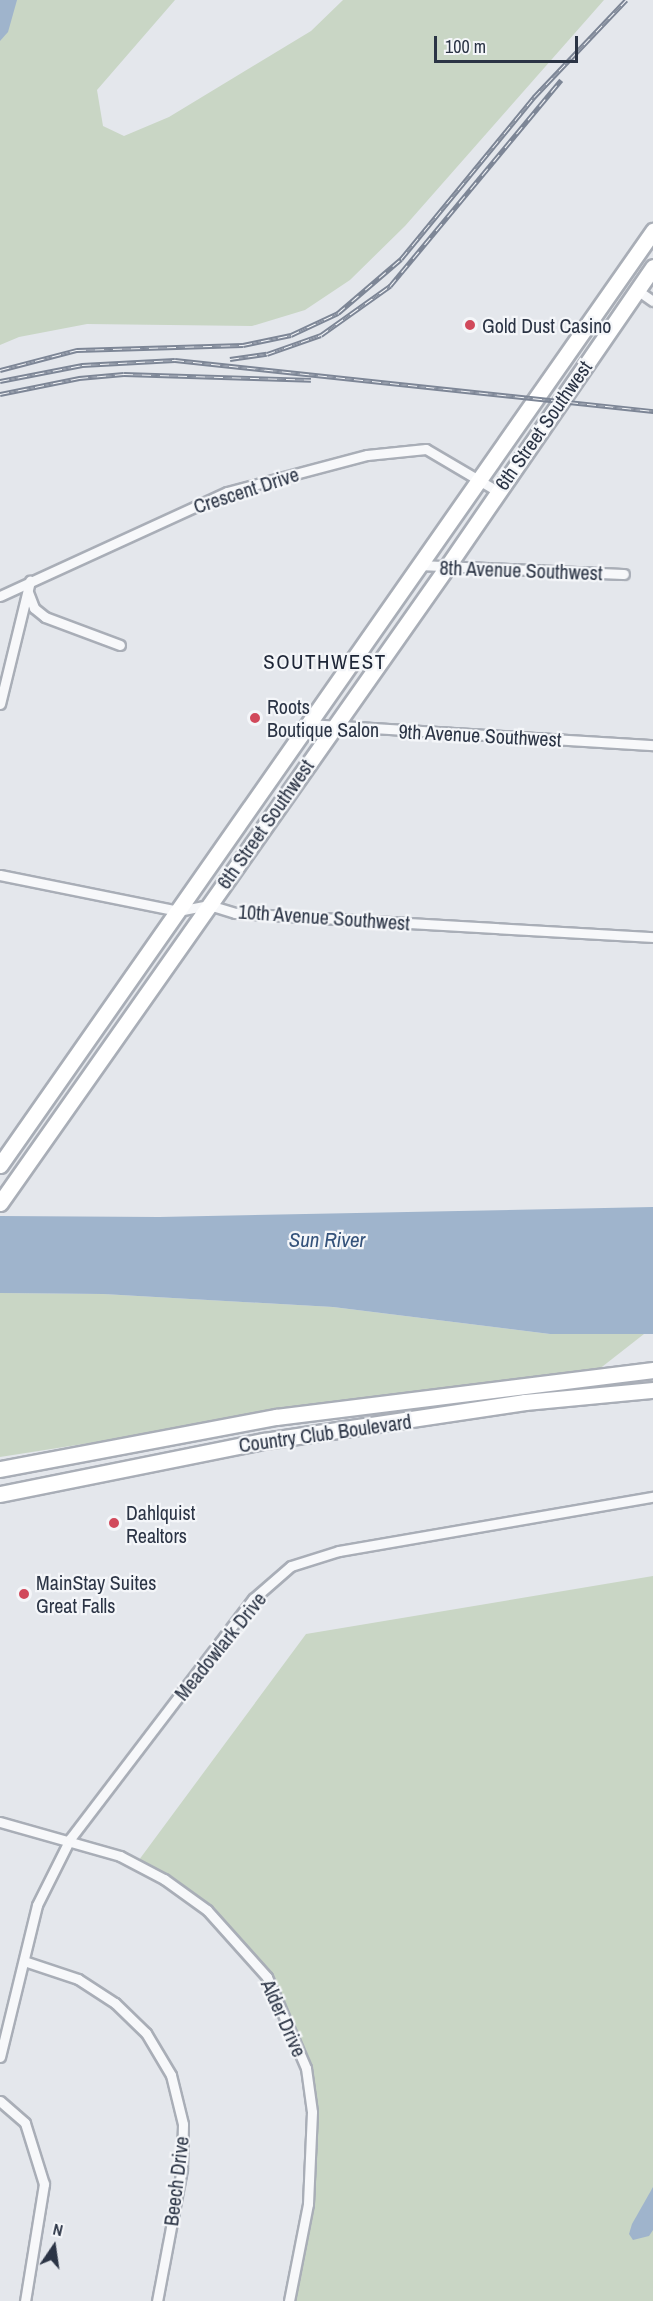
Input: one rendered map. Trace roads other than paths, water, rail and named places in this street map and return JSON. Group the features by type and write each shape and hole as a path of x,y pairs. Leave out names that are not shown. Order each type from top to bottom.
{"main road":[{"name":"6th Street Southwest","path":"0,1166 653,231"},
{"name":"6th Street Southwest","path":"0,1203 447,567 497,491 653,267"},
{"name":"Country Club Boulevard","path":"0,1469 276,1417 653,1370"},
{"name":"Country Club Boulevard","path":"0,1494 264,1441 525,1402 653,1390"}],"street":[{"path":"637,290 653,301"},
{"name":"Crescent Drive","path":"0,596 227,492 367,455 426,449 497,491"},
{"name":"8th Avenue Southwest","path":"418,565 624,574"},
{"path":"0,704 30,581"},
{"path":"28,592 34,608 45,617 120,645"},
{"name":"9th Avenue Southwest","path":"308,724 653,745"},
{"name":"10th Avenue Southwest","path":"0,875 178,911 208,905 235,913 653,938"},
{"name":"Meadowlark Drive","path":"0,2057 37,1905 70,1839 253,1599 291,1566 339,1551 653,1497"},
{"name":"Alder Drive","path":"0,1822 70,1839 120,1856 164,1879 207,1910 267,1977 306,2068 312,2112 309,2193 289,2301"},
{"name":"Beech Drive","path":"24,1961 78,1979 115,2004 146,2033 171,2076 183,2124 182,2169 157,2301"},
{"path":"0,2101 25,2123 44,2184 25,2301"}],"water":[{"path":"0,0 17,0 8,32 0,41"},
{"name":"Sun River","path":"653,1207 653,1334 550,1334 333,1307 103,1294 0,1293 0,1216 159,1217"},
{"path":"653,2187 653,2230 649,2236 633,2240 629,2234 632,2224"}],"railway":[{"path":"0,370 77,350 243,345 291,335 338,313 401,259 534,97 626,0"},
{"path":"230,359 267,354 321,335 390,286 561,80"},
{"path":"0,381 82,365 175,360 653,411"},
{"path":"0,394 79,378 124,374 311,380"}],"place":[{"name":"Gold Dust Casino","path":"470,325"},
{"name":"Roots Boutique Salon","path":"255,718"},
{"name":"Dahlquist Realtors","path":"114,1523"},
{"name":"MainStay Suites Great Falls","path":"24,1594"}],"district":[{"name":"SOUTHWEST","path":"325,662"}]}
